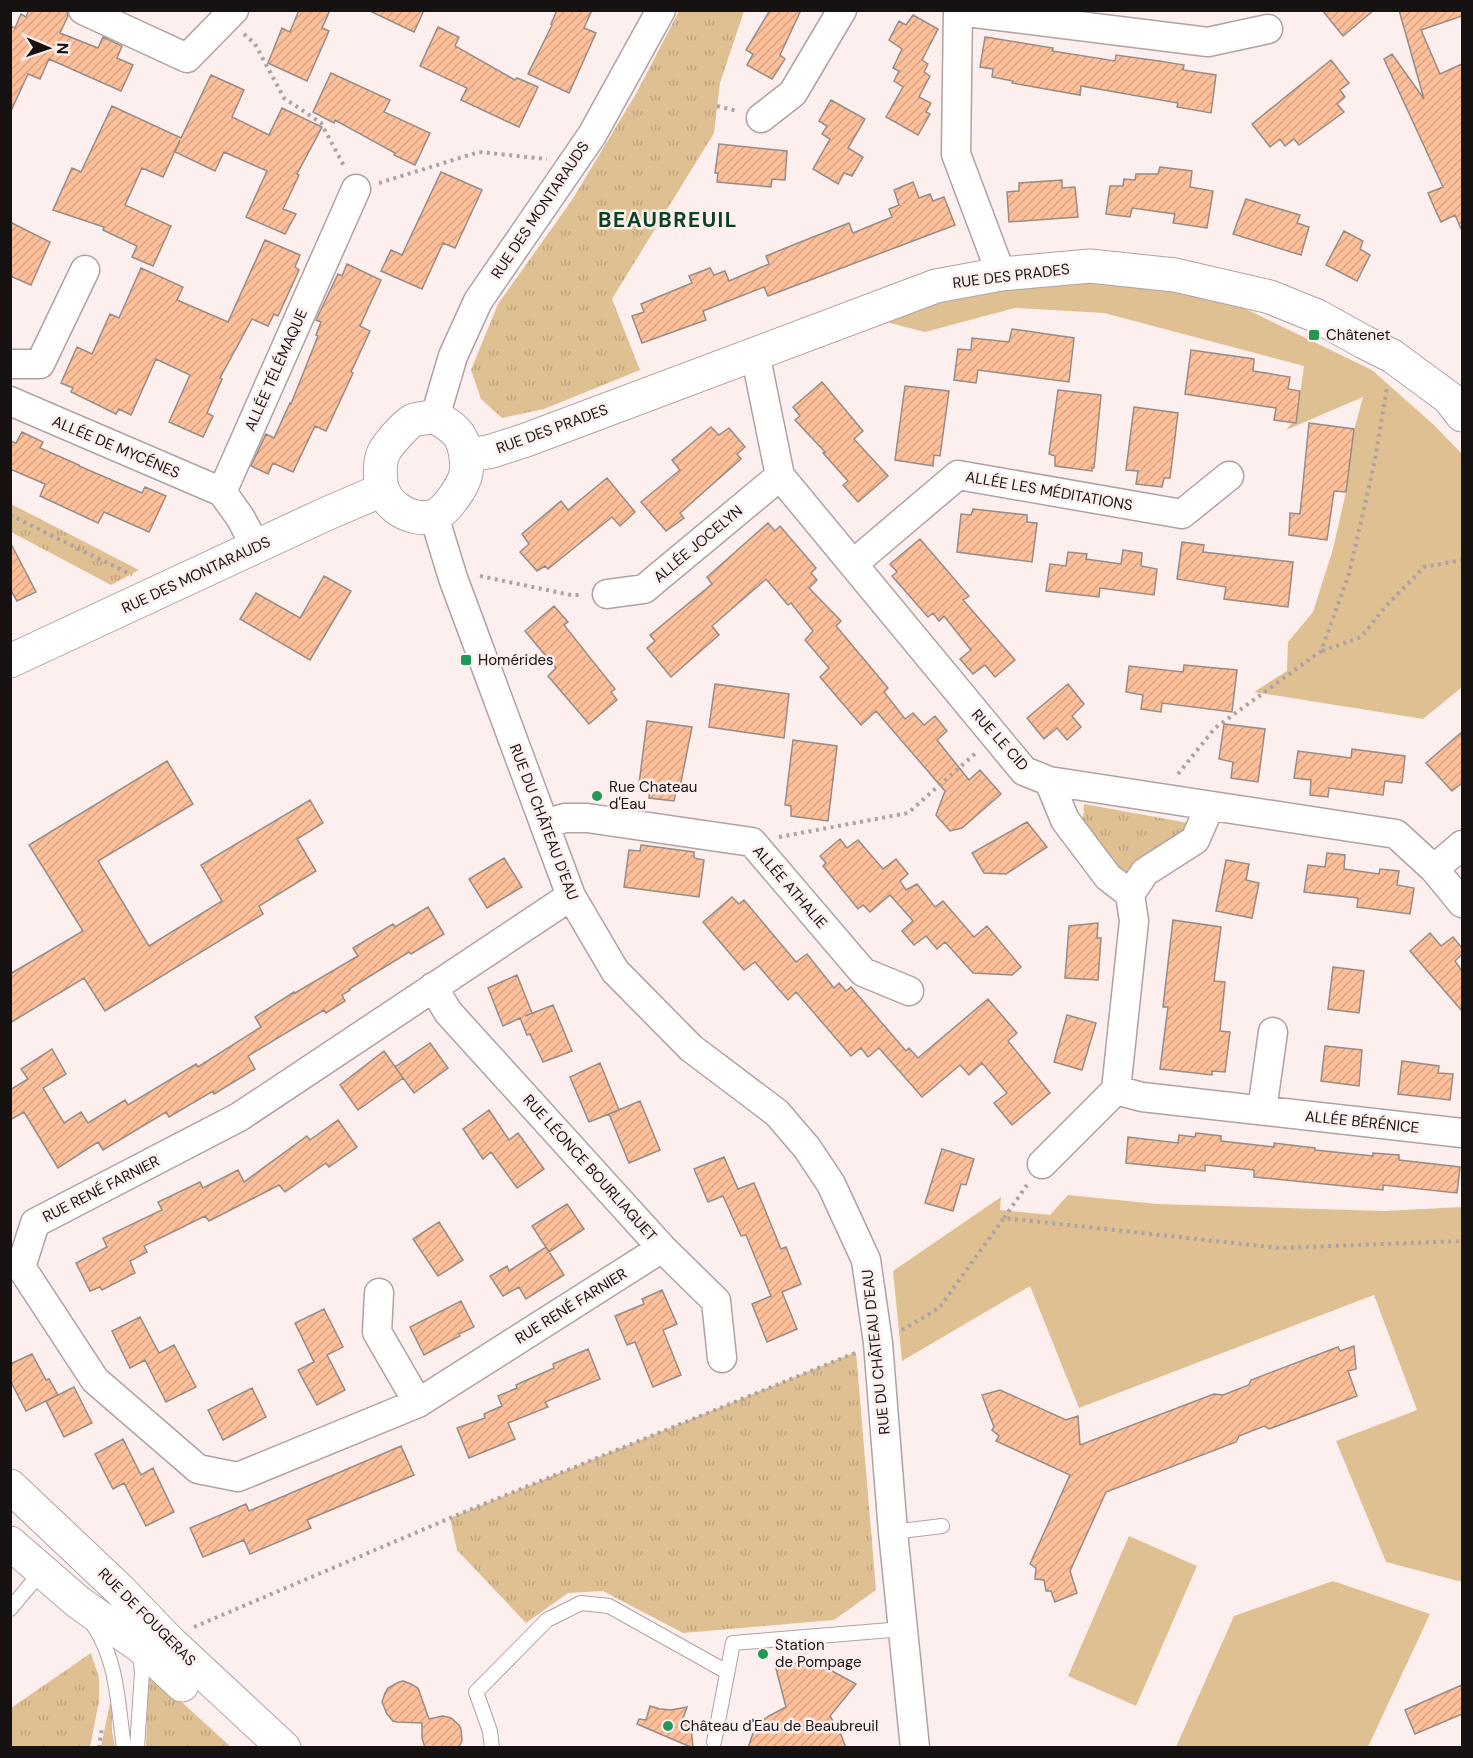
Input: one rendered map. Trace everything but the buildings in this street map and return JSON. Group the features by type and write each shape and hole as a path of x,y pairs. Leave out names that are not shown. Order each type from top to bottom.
{"street":[{"path":"82,10 188,58 230,14"},
{"name":"RUE DES MONTARAUDS","path":"435,417 453,356 478,301 592,135 661,10"},
{"path":"761,118 793,93 842,10"},
{"path":"1001,274 956,154 958,10 1208,42 1268,30"},
{"name":"ALLÉE TÉLÉMAQUE","path":"222,492 356,189"},
{"name":"RUE DES PRADES","path":"466,456 492,451 526,440 936,286 1001,274 1090,266 1175,274 1270,297 1317,316 1392,356 1458,399"},
{"path":"10,364 40,364 85,270"},
{"name":"RUE LE CID","path":"755,353 780,476 1024,771 1049,781 1396,834 1434,869 1462,903"},
{"name":"ALLÉE DE MYCÉNES","path":"10,401 222,492"},
{"path":"435,417 451,426 460,437 466,456 466,473 457,491 449,504 434,516 417,517 402,512 389,503 382,490 380,476 384,452 396,436 413,420 435,417"},
{"name":"ALLÉE LES MÉDITATIONS","path":"853,564 958,475 1182,513 1228,476"},
{"name":"ALLÉE JOCELYN","path":"608,594 644,589 780,476"},
{"name":"RUE DES MONTARAUDS","path":"10,661 382,490"},
{"path":"222,492 240,517 256,547"},
{"name":"RUE DU CHÂTEAU D'EAU","path":"434,516 453,578 571,896 615,971 691,1048 777,1113 807,1148 831,1184 866,1260 878,1343 893,1532 915,1748"},
{"path":"1049,781 1065,820 1108,877 1130,894"},
{"path":"1042,1164 1116,1090 1134,921 1130,894 1145,872 1195,840 1210,806"},
{"name":"ALLÉE ATHALIE","path":"544,824 565,818 587,818 752,842 863,972 909,991"},
{"path":"1434,869 1462,845"},
{"name":"RUE RENÉ FARNIER","path":"571,896 239,1117 35,1223 21,1267 95,1380 198,1469 238,1477 418,1403 663,1248"},
{"name":"RUE LÉONCE BOURLIAGUET","path":"433,987 448,1012 663,1248 716,1301 723,1358"},
{"path":"1263,1110 1273,1032"},
{"name":"ALLÉE BÉRÉNICE","path":"1116,1090 1142,1097 1462,1133"},
{"path":"379,1293 376,1332 418,1403"},
{"name":"RUE DE FOUGERAS","path":"10,1486 120,1590 169,1641 284,1748"},
{"name":"RUE DE FOUGERAS","path":"10,1543 78,1602 140,1646 250,1748"}],"lane":[{"path":"893,1532 942,1526"},
{"path":"10,1609 42,1571"},
{"path":"120,1590 135,1622 140,1646 142,1672 137,1748"},
{"path":"78,1602 104,1641 112,1665 124,1748"},
{"path":"492,1748 490,1731 476,1692 547,1620 581,1603 609,1606 727,1672"},
{"path":"714,1742 733,1643 903,1629"}],"path":[{"path":"230,14 255,44 284,98 321,123 356,189 478,152 549,159 569,169"},
{"path":"1321,651 1349,574 1374,465 1392,356"},
{"path":"10,515 163,590"},
{"path":"1158,798 1215,728 1321,651 1361,637 1386,606 1424,567 1462,560"},
{"path":"453,578 475,575 571,596 608,594"},
{"path":"752,842 908,813 995,736"},
{"path":"186,1630 462,1513 878,1343 939,1308 1042,1164"},
{"path":"1004,1218 1279,1248 1462,1241"}],"green space":[{"path":"679,11 744,11 720,83 714,133 612,299 640,370 544,409 502,418 481,399 471,370 498,304 572,200 637,92"},
{"path":"1088,279 1221,297 1372,370 1434,425 1462,454 1461,688 1423,719 1254,692 1287,671 1288,642 1313,612 1333,549 1346,492 1354,430 1363,397 1286,430 1297,416 1304,366 1104,313 1015,308 925,332 874,319 982,288"},
{"path":"10,504 139,570 111,585 11,532"},
{"path":"1084,804 1194,824 1128,873 1102,854 1083,821"},
{"path":"1068,1195 1157,1204 1384,1211 1462,1207 1462,1582 1386,1562 1336,1441 1417,1410 1374,1295 1079,1408 1030,1286 902,1361 893,1271 1001,1197 1000,1210 1050,1215"},
{"path":"856,1352 876,1590 834,1620 683,1633 603,1591 568,1593 526,1623 457,1550 450,1518"},
{"path":"1129,1536 1197,1566 1136,1706 1068,1676"},
{"path":"1333,1581 1430,1614 1368,1747 1176,1747 1234,1616"},
{"path":"91,1653 99,1678 99,1701 90,1747 11,1747 11,1708"},
{"path":"154,1677 231,1747 146,1748 148,1680"},
{"path":"110,1703 115,1747 101,1747"}],"place":[{"name":"Châtenet","path":"1314,335"},
{"name":"Homérides","path":"466,660"},
{"name":"Rue Chateau d'Eau","path":"597,796"},
{"name":"Station de Pompage","path":"763,1654"},
{"name":"Château d'Eau de Beaubreuil","path":"668,1726"}],"district":[{"name":"BEAUBREUIL","path":"668,220"}]}
